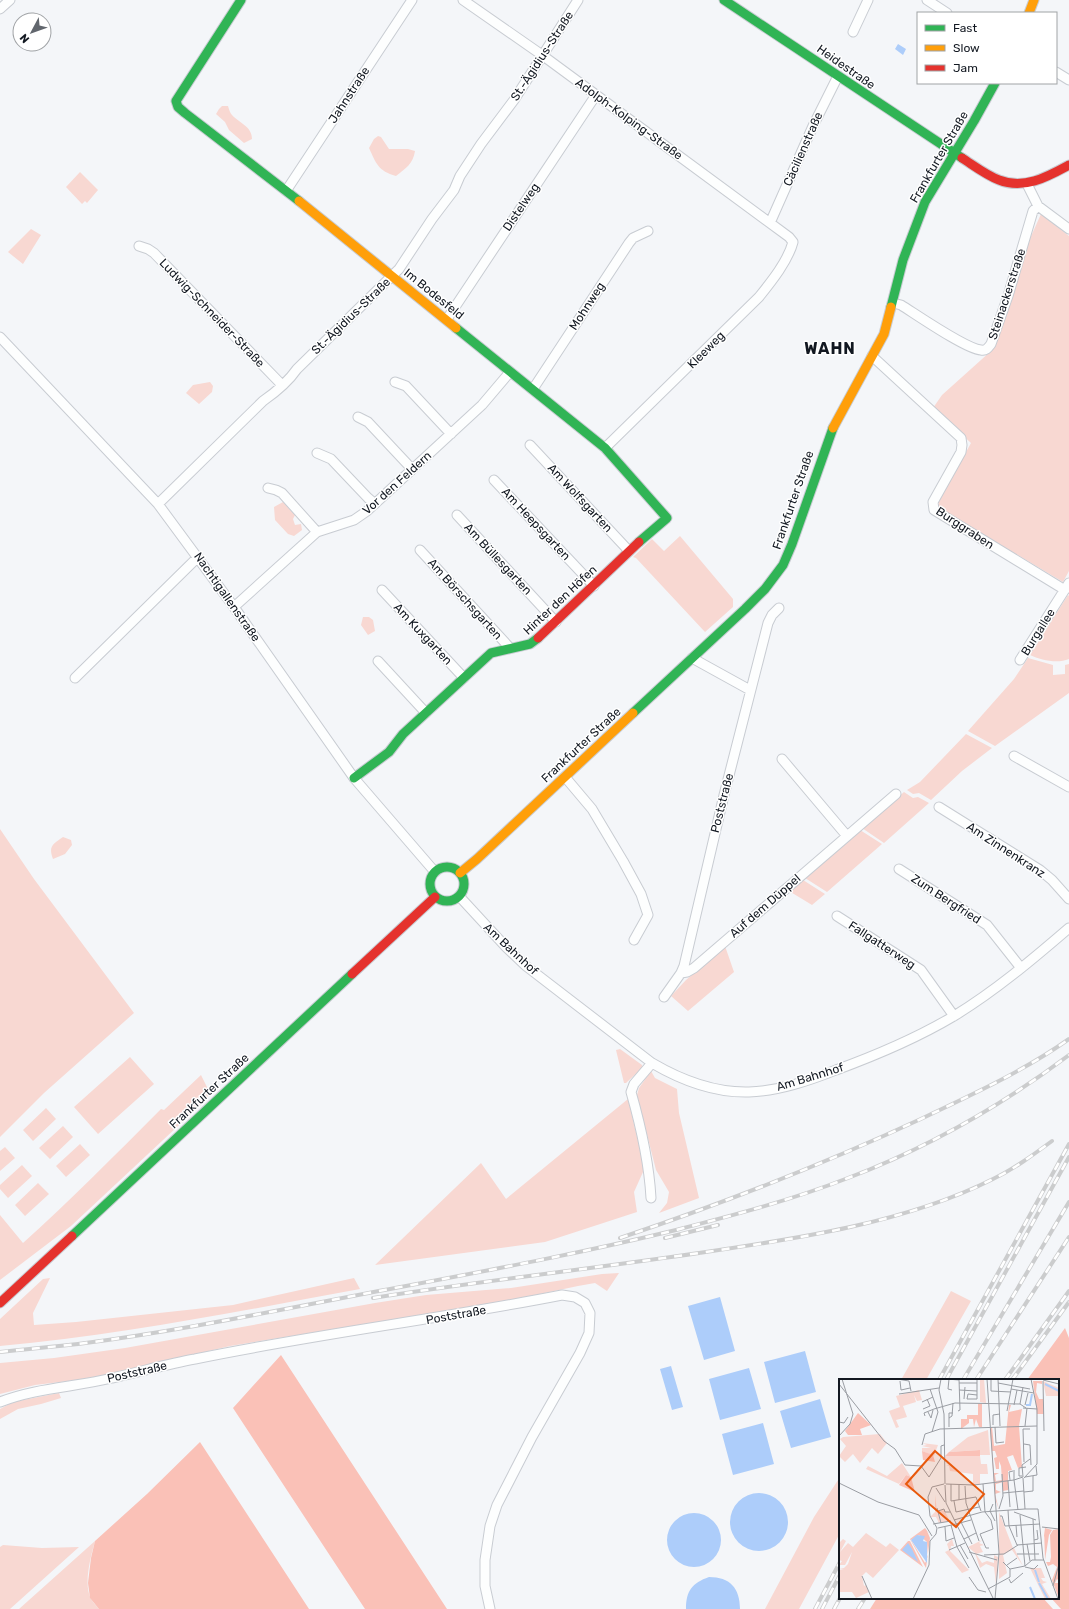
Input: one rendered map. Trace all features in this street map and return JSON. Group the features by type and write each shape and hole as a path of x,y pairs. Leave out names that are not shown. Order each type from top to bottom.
{"main road":[{"name":"Im Bodesfeld","path":"241,0 176,101 178,107 447,319 510,372 605,448 666,518"},
{"name":"Heidestraße","path":"724,0 955,155 998,180 1006,183 1027,184"},
{"path":"1029,12 1034,0"},
{"name":"Frankfurter Straße","path":"460,873 477,859 766,589 783,565 792,544 828,437 846,401 884,334 912,231 925,202 955,155 994,84"},
{"path":"1027,184 1051,175 1069,165"},
{"name":"Hinter den Höfen","path":"354,778 368,769 387,753 398,742 402,735 491,653 530,644 556,622 629,551 666,518"},
{"path":"445,868 455,870 460,873 464,883 462,892 459,896 449,901 439,900 435,897 431,891 430,884 431,878 435,872 445,868"},
{"name":"Frankfurter Straße","path":"0,1303 435,897"}],"street":[{"path":"0,9 10,0"},
{"name":"Jahnstraße","path":"286,191 412,0"},
{"name":"Adolph-Kolping-Straße","path":"463,0 542,55 789,237 793,242"},
{"name":"St.-Ägidius-Straße","path":"158,504 263,401 282,386 297,369 392,276 450,196 460,176 514,100 578,0"},
{"path":"853,32 868,0"},
{"path":"927,0 945,12"},
{"path":"1057,73 1069,80"},
{"name":"Cäcilienstraße","path":"770,223 813,126 838,76"},
{"name":"Distelweg","path":"447,319 596,95"},
{"path":"1027,184 1038,206 1069,230"},
{"name":"Steinackerstraße","path":"893,303 906,309 965,344 980,350 986,350 991,344 1008,296 1033,211 1038,206"},
{"name":"Mohnweg","path":"533,389 633,238 648,231"},
{"name":"Kleeweg","path":"605,448 759,297 774,277 793,242"},
{"name":"Ludwig-Schneider-Straße","path":"139,246 154,253 282,386"},
{"name":"Nachtigallenstraße","path":"0,337 158,504 234,607 354,778 435,872"},
{"name":"Burggraben","path":"872,356 961,438 961,452 933,502 934,510 1067,586"},
{"name":"Vor den Feldern","path":"234,607 317,532 354,520 375,504 482,406 510,372"},
{"path":"395,382 406,386 451,434"},
{"path":"358,417 368,422 412,469"},
{"name":"Am Wolfsgarten","path":"530,445 629,551"},
{"path":"317,453 331,459 375,504"},
{"name":"Am Heepsgarten","path":"494,480 594,586"},
{"path":"268,488 282,493 317,532"},
{"name":"Am Büllesgarten","path":"457,514 556,622"},
{"name":"Am Börschsgarten","path":"420,550 510,648"},
{"path":"75,678 198,557"},
{"name":"Burgallee","path":"1020,660 1067,586"},
{"name":"Am Kuxgarten","path":"382,590 464,678"},
{"name":"Poststraße","path":"664,997 681,973 750,690 768,623 772,615 779,608"},
{"path":"692,658 750,690"},
{"path":"378,660 426,712"},
{"path":"1014,756 1069,787"},
{"path":"782,760 847,836"},
{"path":"565,776 592,809 623,861 640,894 648,915 634,940"},
{"name":"Auf dem Düppel","path":"681,973 687,972 694,968 896,794"},
{"name":"Am Zinnenkranz","path":"939,807 1040,870 1052,880 1069,899"},
{"name":"Zum Bergfried","path":"899,869 986,925 1021,968"},
{"name":"Am Bahnhof","path":"459,896 506,947 526,966 652,1063 673,1075 706,1087 721,1090 748,1092 771,1090 792,1085 871,1057 954,1016 987,994 1021,968 1069,928"},
{"name":"Fallgatterweg","path":"837,916 921,970 954,1016"},
{"path":"651,1198 646,1149 631,1092 634,1084 652,1063"},
{"name":"Poststraße","path":"0,1402 20,1395 110,1379 194,1359 290,1341 480,1311 562,1295 575,1297 585,1303 590,1313 589,1333 497,1505 490,1526 485,1560 485,1586 490,1609"}],"shaded area":[{"path":"222,106 228,106 232,115 248,128 252,139 244,143 229,130 225,122 216,114"},
{"path":"378,136 381,137 389,149 408,149 415,151 411,163 396,176 385,172 378,166 369,148 374,139"},
{"path":"80,172 98,190 87,203 85,201 82,204 66,187"},
{"path":"1041,214 1069,236 1069,571 1063,582 940,509 938,503 971,443 933,408 942,395 995,346 1028,243"},
{"path":"31,229 41,235 23,264 8,252"},
{"path":"210,382 213,386 212,392 199,404 186,393 193,385"},
{"path":"283,502 295,515 293,519 295,525 301,524 302,530 294,536 288,534 275,520 274,507"},
{"path":"680,536 733,599 733,607 705,632 636,558 633,557 652,539 664,551"},
{"path":"1068,595 1069,659 1049,661 1030,655"},
{"path":"363,617 369,617 373,620 375,631 368,635 361,625"},
{"path":"1028,658 1053,665 1053,675 1065,674 1065,665 1069,664 1069,693 995,746 968,731 1014,679"},
{"path":"966,734 992,748 962,771 931,800 919,793 913,794 907,790 920,782"},
{"path":"904,792 913,798 918,797 929,803 884,843 862,828"},
{"path":"0,829 34,879 134,1013 44,1093 0,1137"},
{"path":"860,830 882,844 827,892 805,878"},
{"path":"63,837 71,840 72,845 65,854 53,859 51,848"},
{"path":"803,880 825,894 812,905 789,891"},
{"path":"725,946 734,972 688,1011 671,996 686,980"},
{"path":"620,1049 642,1065 642,1068 626,1083 624,1083 616,1050"},
{"path":"130,1057 154,1084 98,1134 74,1107"},
{"path":"651,1071 655,1078 677,1089 679,1113 699,1198 659,1213 667,1203 669,1192 656,1170 637,1095 639,1088"},
{"path":"201,1075 207,1087 208,1098 71,1226 0,1280 0,1215 23,1243 76,1194 161,1109 164,1110"},
{"path":"628,1099 644,1166 643,1172 634,1192 637,1212 545,1242 375,1265 481,1163 506,1199"},
{"path":"46,1108 56,1119 33,1141 23,1130"},
{"path":"63,1126 73,1137 50,1159 39,1148"},
{"path":"80,1144 90,1155 66,1177 56,1166"},
{"path":"5,1147 15,1158 0,1171 0,1151"},
{"path":"22,1165 32,1176 8,1198 0,1189 0,1185"},
{"path":"38,1183 49,1194 25,1216 15,1205"},
{"path":"619,1273 607,1291 595,1283 502,1302 230,1346 85,1379 35,1385 0,1394 0,1363 54,1358 125,1348 426,1295 511,1288 602,1274"},
{"path":"50,1278 33,1313 34,1325 76,1322 233,1305 354,1278 360,1289 136,1329 91,1336 0,1346 0,1319 43,1279"},
{"path":"951,1291 971,1301 927,1379 902,1379"},
{"path":"1065,1328 1069,1338 1069,1609 1061,1609 1052,1599 1059,1599 1059,1379 1028,1379"},
{"path":"281,1355 447,1609 365,1609 233,1408"},
{"path":"59,1393 61,1398 18,1409 0,1419 0,1409 13,1402"},
{"path":"200,1442 309,1609 99,1609 90,1598 88,1583 95,1541 147,1494"},
{"path":"839,1479 839,1535 799,1609 765,1609 814,1517"},
{"path":"95,1541 88,1570 88,1586 91,1599 99,1609 19,1609"},
{"path":"3,1545 42,1548 79,1547 10,1609 0,1609 0,1547"},
{"path":"876,1599 1044,1599 1053,1609 870,1609"}],"water":[{"path":"898,44 906,49 903,55 895,49"},
{"path":"720,1297 735,1351 704,1360 688,1306"},
{"path":"805,1351 816,1392 775,1403 764,1362"},
{"path":"671,1366 683,1407 672,1410 660,1369"},
{"path":"749,1368 761,1409 720,1420 709,1379"},
{"path":"820,1399 831,1437 791,1448 780,1411"},
{"path":"763,1423 774,1464 733,1475 722,1434"},
{"path":"759,1493 770,1495 783,1506 786,1511 788,1522 786,1533 775,1546 770,1549 759,1551 748,1549 735,1538 732,1533 730,1522 732,1511 743,1498 748,1495"},
{"path":"694,1513 704,1515 713,1521 719,1530 721,1540 719,1550 713,1559 704,1565 694,1567 684,1565 675,1559 669,1550 667,1540 669,1530 675,1521 684,1515"},
{"path":"709,1577 723,1579 732,1585 738,1595 740,1609 686,1609 687,1597 691,1588 698,1582"}],"railway":[{"path":"620,1238 773,1182 886,1135 998,1082 1052,1051 1069,1039"},
{"path":"0,1352 78,1344 160,1332 242,1317 575,1253 676,1230 741,1213 827,1186 906,1153 963,1124 1017,1092 1069,1055"},
{"path":"373,1298 736,1248 849,1227 924,1207 959,1194 1008,1171 1031,1157 1052,1141"},
{"path":"940,1379 1069,1144"},
{"path":"947,1379 1069,1157"},
{"path":"964,1379 1069,1202"},
{"path":"665,1238 718,1225"},
{"path":"977,1379 1069,1237"},
{"path":"1006,1379 1069,1291"},
{"path":"1013,1379 1069,1302"},
{"path":"815,1609 839,1564"},
{"path":"822,1609 839,1577"},
{"path":"834,1609 839,1599"},
{"path":"858,1609 864,1599"}],"traffic: fast":[{"path":"241,0 176,101 178,107 185,113 299,201"},
{"path":"724,0 962,158"},
{"path":"891,307 903,260 925,202 994,84"},
{"path":"456,328 605,448 667,518 639,542"},
{"path":"633,713 745,609 765,589 783,565 792,544 833,428"},
{"path":"354,778 389,752 403,734 491,653 530,644 538,638"},
{"path":"447,867 459,872 464,884 459,896 447,901 435,896 430,884 435,872 447,867"},
{"path":"72,1236 352,974"}],"traffic: slow":[{"path":"1029,12 1034,0"},
{"path":"299,201 456,328"},
{"path":"833,428 884,334 891,307"},
{"path":"460,873 477,859 633,713"}],"traffic: jam":[{"path":"962,158 994,178 1008,183 1017,184 1044,178 1069,165"},
{"path":"538,638 639,542"},
{"path":"352,974 435,897"},
{"path":"0,1303 72,1236"}],"district":[{"name":"WAHN","path":"830,348"}]}
